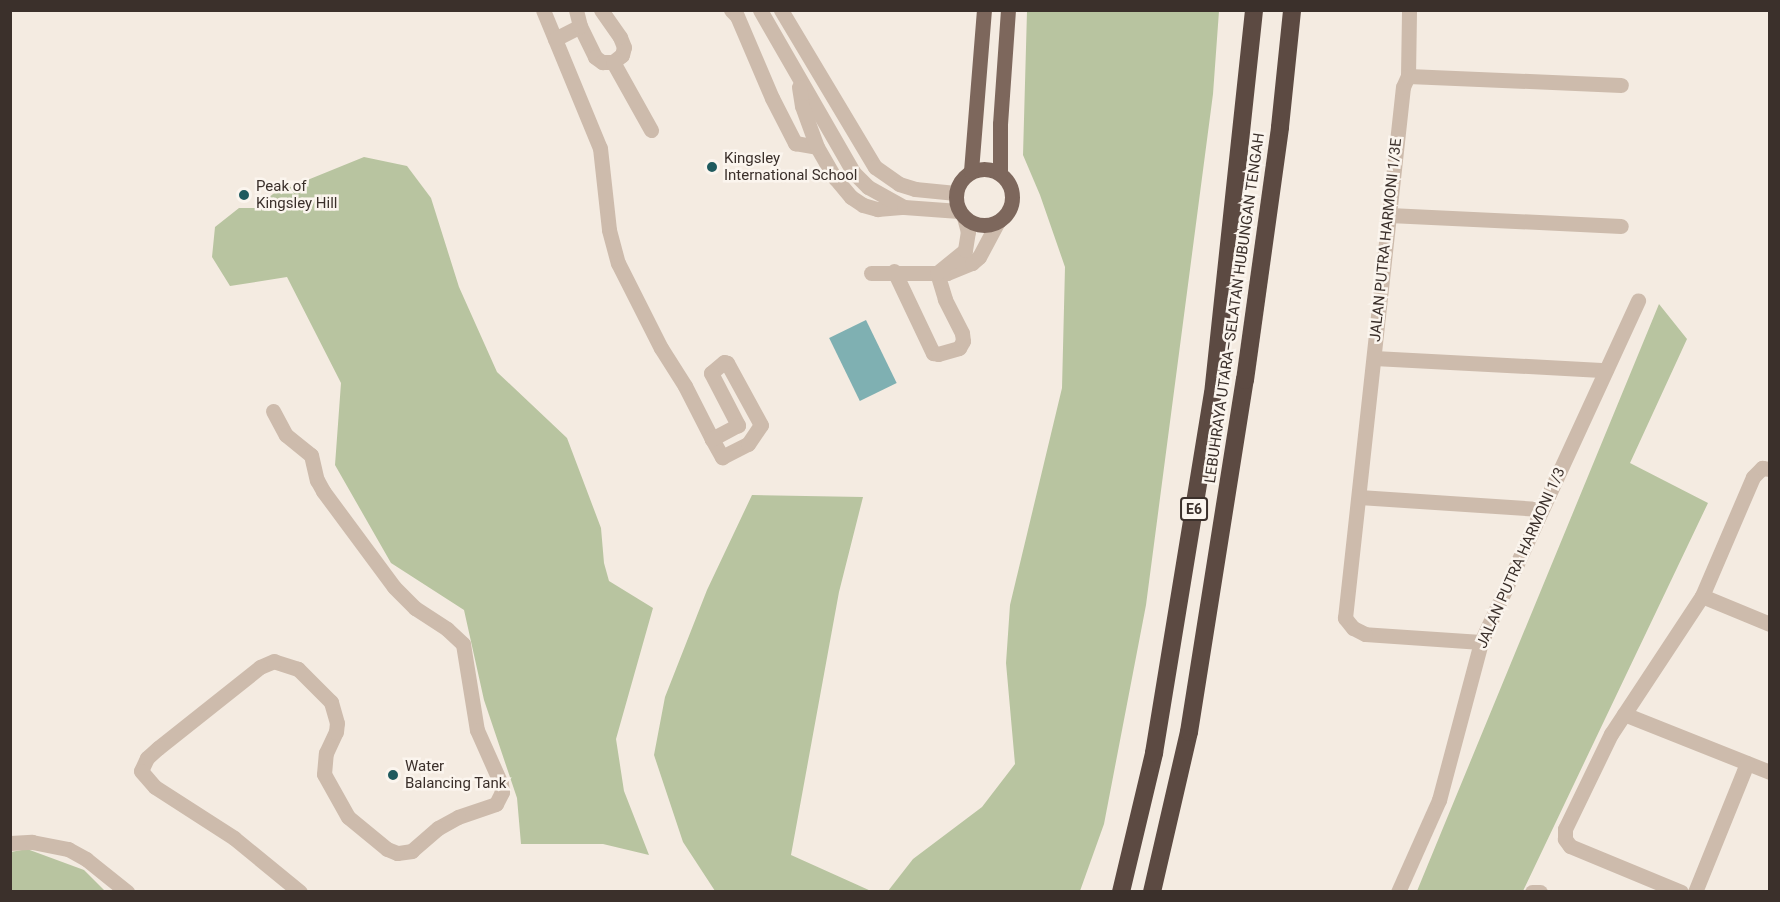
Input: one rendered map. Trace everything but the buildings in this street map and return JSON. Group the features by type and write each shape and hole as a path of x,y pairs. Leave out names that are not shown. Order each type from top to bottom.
{"highway":[{"name":"LEBUHRAYA UTARA–SELATAN HUBUNGAN TENGAH","path":"1121,891 1154,753 1213,394 1244,123 1254,10"},
{"name":"LEBUHRAYA UTARA–SELATAN HUBUNGAN TENGAH","path":"1152,891 1189,732 1245,380 1280,127 1292,10"}],"main road":[{"path":"971,171 984,10"},
{"path":"1000,173 1000,124 1008,10"},
{"path":"986,168 1000,173 1011,188 1013,198 1005,216 998,222 976,224 961,214 956,193 958,184 971,171 986,168"}],"street":[{"path":"543,10 600,148 609,231 618,263 661,348 722,457 748,444 761,425 727,363 724,362 711,373 748,444"},
{"path":"555,39 578,18 595,57 602,62 613,62 622,55 624,47 620,37 601,10"},
{"path":"731,10 737,16 772,98 795,143 817,147"},
{"path":"760,10 853,172 868,188 904,207"},
{"path":"781,10 865,154 875,167 899,184 915,189 956,193"},
{"name":"JALAN PUTRA HARMONI 1/3E","path":"1409,10 1408,76 1403,87 1346,618 1353,628 1365,634 1481,642"},
{"path":"613,62 651,130"},
{"path":"1408,76 1621,85"},
{"path":"797,78 802,106 817,147 835,178 851,198 877,209 904,207 961,214 968,232 965,250 937,273"},
{"path":"1389,215 1621,226"},
{"path":"871,273 954,272 979,257 998,222"},
{"path":"894,271 929,348 938,354 959,348 963,341 937,273"},
{"name":"JALAN PUTRA HARMONI 1/3","path":"1398,891 1439,800 1481,642 1638,300"},
{"path":"1374,358 1606,370"},
{"path":"273,411 286,435 311,455 317,480 323,491 394,587 415,608 447,629 463,644 477,730 501,784 501,799 496,804 458,817 438,828 412,851 397,853 387,849 348,817 324,774 326,753 336,732 337,723 331,702 298,669 274,661 260,667 147,758 141,771 155,787 234,838 300,891"},
{"path":"712,439 738,425"},
{"path":"1681,891 1570,846 1564,839 1564,829 1611,734 1702,596 1753,477 1762,468 1770,469"},
{"path":"1359,496 1542,509"},
{"path":"1702,596 1770,624"},
{"path":"1624,714 1770,772"},
{"path":"1695,891 1747,763"},
{"path":"10,843 32,842 68,849 86,859 127,891"},
{"path":"1532,891 1540,891"}],"green space":[{"path":"1027,11 1219,11 1213,94 1146,605 1104,824 1080,891 888,891 913,859 982,807 1015,764 1006,663 1010,605 1062,388 1065,267 1040,195 1023,155"},
{"path":"364,157 407,166 431,198 459,287 497,372 567,438 601,528 604,563 609,581 653,608 616,739 624,791 649,855 603,844 521,844 517,798 484,700 464,610 391,563 335,465 341,383 287,277 230,286 212,257 215,227 239,208 256,208 273,194"},
{"path":"1659,304 1687,339 1630,463 1708,503 1523,891 1417,891"},
{"path":"752,495 863,497 839,592 791,855 871,891 715,891 683,842 654,755 665,697 707,590"},
{"path":"27,849 84,870 105,891 11,892 11,852"}],"water":[{"path":"866,320 897,383 860,401 829,338"}],"place":[{"name":"Kingsley International School","path":"712,167"},
{"name":"Peak of Kingsley Hill","path":"244,195"},
{"name":"Water Balancing Tank","path":"393,775"}]}
